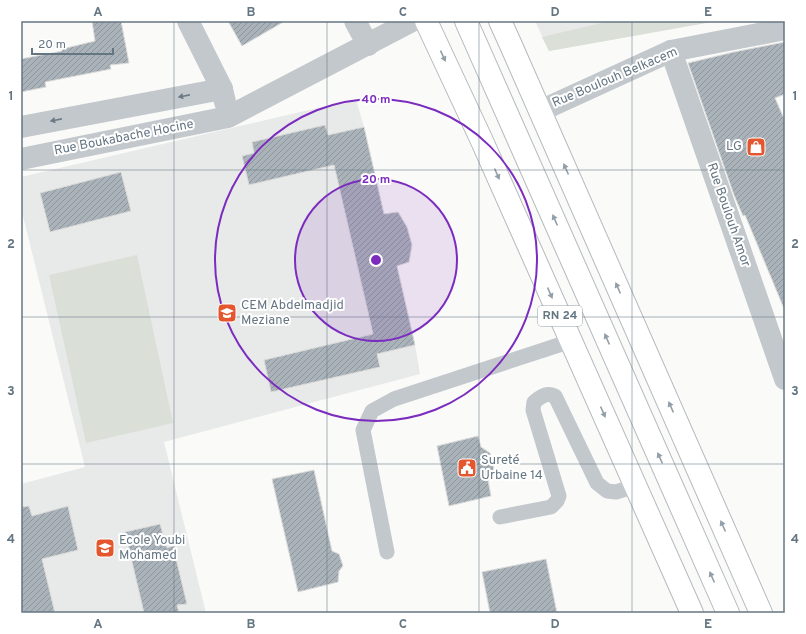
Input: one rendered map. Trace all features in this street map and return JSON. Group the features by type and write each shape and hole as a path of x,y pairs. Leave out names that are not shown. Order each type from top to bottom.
{"main road":[{"name":"RN 24","path":"426,21 482,141 692,613"},
{"name":"RN 24","path":"466,21 728,613"},
{"path":"500,21 761,613"}],"street":[{"path":"188,21 222,89 228,117"},
{"path":"355,21 368,45"},
{"name":"Rue Boukabache Hocine","path":"21,159 228,117 412,21"},
{"name":"Rue Boulouh Belkacem","path":"540,111 671,51 785,29"},
{"name":"Rue Boulouh Amor","path":"671,51 785,378"},
{"path":"21,127 222,89"}],"lane":[{"path":"388,552 363,430 372,411 394,399 571,341"},
{"path":"500,517 551,507 557,501 559,496 533,410 534,402 544,395 551,394 555,396 597,483 607,491 616,492 636,486"}],"shaded area":[{"path":"535,21 717,21 549,51"},
{"path":"610,21 717,21 549,51 542,37"},
{"name":"CEM Abdelmadjid Meziane","path":"356,99 381,199 377,205 379,214 398,212 407,227 412,245 409,262 390,268 400,281 415,345 420,374 164,442 206,613 21,613 21,484 85,467 21,208 21,177"},
{"path":"137,255 173,423 86,443 49,275"}],"building":[{"path":"92,21 121,21 129,63 110,65 111,69 45,82 46,87 21,92 21,59 62,51 62,49 95,41"},
{"path":"228,21 285,21 242,46"},
{"path":"785,42 785,94 775,98 785,121 785,311 745,215 743,216 734,195 688,63"},
{"path":"325,125 328,135 364,127 384,214 398,212 407,227 412,245 409,262 397,266 415,345 377,354 380,367 271,392 264,360 373,334 334,165 249,185 242,156 254,153 252,142"},
{"path":"121,172 131,211 50,232 40,193"},
{"name":"Sureté Urbaine 14","path":"478,436 481,447 490,453 493,463 494,474 488,480 491,496 449,506 437,446"},
{"path":"314,470 332,551 339,554 343,566 339,571 338,582 298,592 272,479"},
{"path":"29,506 32,516 68,506 78,550 42,559 55,613 21,613 21,507"},
{"path":"160,524 167,548 173,546 187,604 177,605 179,613 144,613 125,532"},
{"path":"546,559 557,613 490,613 482,572"}],"place":[{"name":"LG","path":"756,147"},
{"name":"CEM Abdelmadjid Meziane","path":"227,313"},
{"name":"Sureté Urbaine 14","path":"467,468"},
{"name":"Ecole Youbi Mohamed","path":"105,548"}]}
